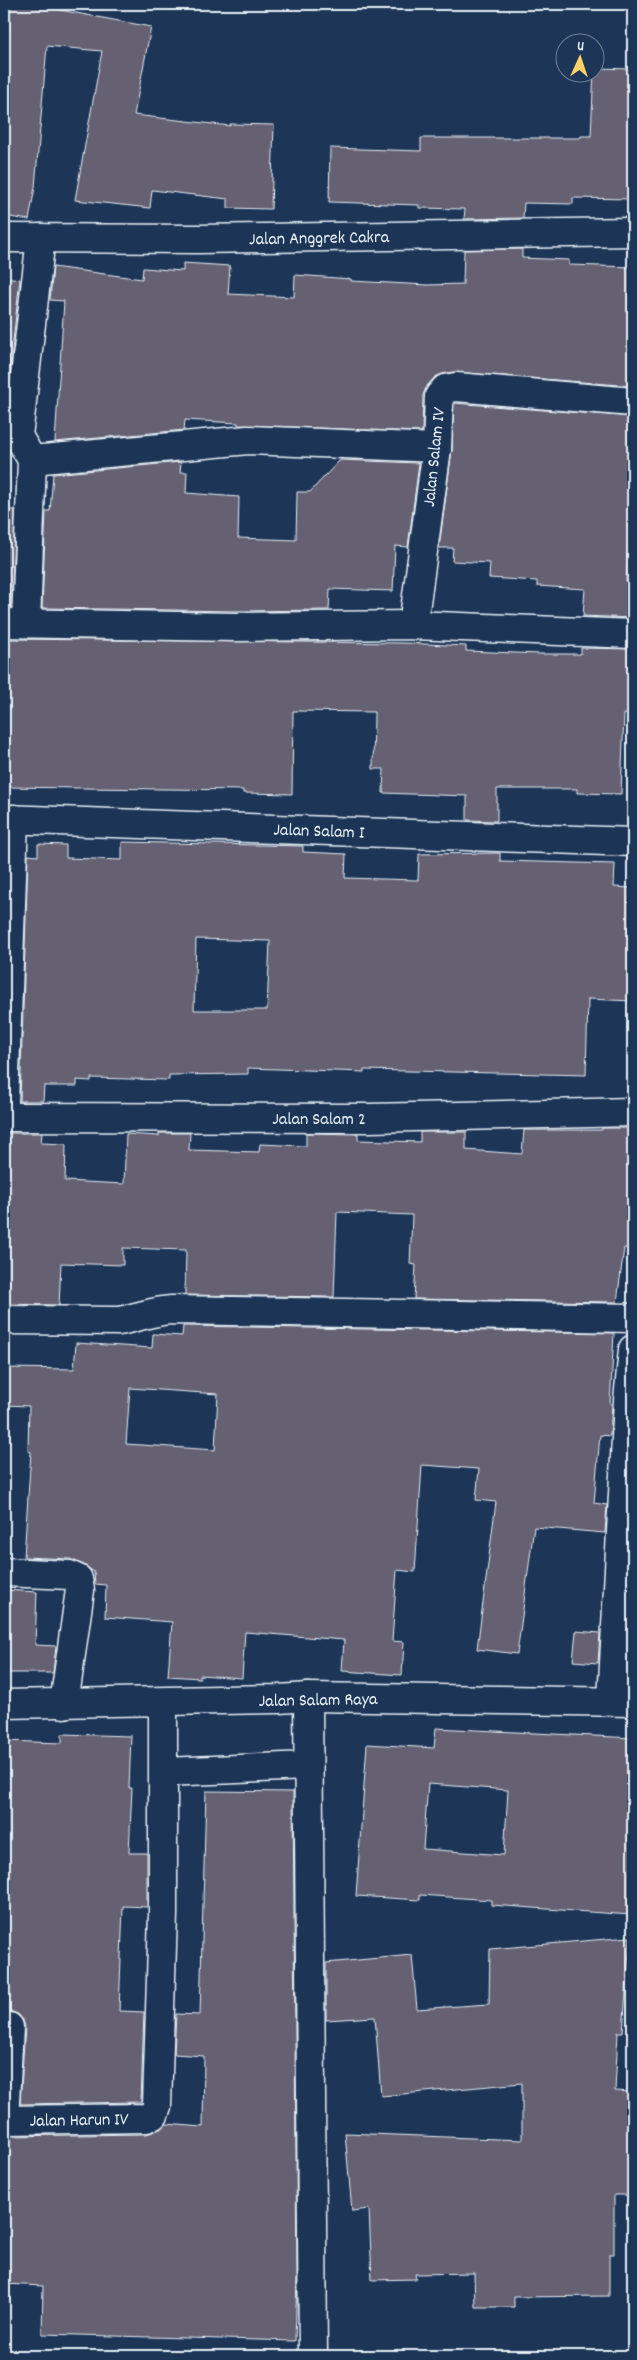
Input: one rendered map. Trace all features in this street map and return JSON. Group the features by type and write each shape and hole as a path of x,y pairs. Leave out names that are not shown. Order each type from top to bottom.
{"street":[{"name":"Jalan Anggrek Cakra","path":"4,238 200,239 633,232"},
{"path":"41,238 18,436 32,460 15,623 236,627 413,625 633,634"},
{"name":"Jalan Salam IV","path":"413,625 437,448 439,396 445,389 456,387 633,402"},
{"path":"32,460 248,440 437,448"},
{"path":"4,1103 9,819"},
{"name":"Jalan Salam I","path":"9,819 633,842"},
{"name":"Jalan Salam 2","path":"4,1117 369,1118 633,1112"},
{"path":"4,1320 119,1321 153,1311 170,1310 633,1318"},
{"path":"622,1702 633,1349"},
{"path":"4,1572 69,1576 78,1579 80,1590 64,1704"},
{"path":"308,1696 314,2356"},
{"name":"Jalan Salam Raya","path":"4,1704 163,1702 308,1696 622,1702"},
{"path":"163,1702 164,1772 308,1766"},
{"name":"Jalan Harun IV","path":"4,2120 147,2118 154,2115 157,2106 164,1772"},
{"path":"4,2120 9,2027"}],"building":[{"path":"11,4 61,4 60,10 151,27 134,115 230,126 230,124 274,125 271,209 228,208 228,199 152,190 150,208 75,200 102,51 47,46 35,187 29,220 4,216 4,95"},
{"path":"604,68 633,69 633,199 573,198 573,204 524,203 523,218 464,219 465,209 419,208 419,205 329,202 330,148 421,151 421,138 580,138 581,136 591,136 593,82 604,82"},
{"path":"522,249 522,258 569,260 569,265 633,267 633,386 453,372 434,378 427,386 423,395 422,432 238,425 238,423 185,420 184,430 55,442 64,301 50,300 53,267 142,279 143,268 183,271 183,263 230,266 228,294 294,297 295,275 351,279 351,281 427,285 463,284 464,250"},
{"path":"4,277 20,279 9,377 4,376"},
{"path":"454,403 633,417 633,513 630,513 626,581 633,582 633,618 583,616 585,589 537,586 537,581 489,578 490,563 452,561 453,548 439,548 452,450"},
{"path":"340,460 419,463 408,547 395,546 393,591 330,589 329,610 236,611 42,608 46,511 50,511 53,474 181,462 180,472 187,472 186,493 239,497 238,538 296,540 297,492 310,492"},
{"path":"4,510 15,510 11,607 4,607"},
{"path":"4,639 405,643 466,646 466,651 540,654 581,654 581,648 633,649 633,715 624,714 621,794 577,793 577,789 497,789 497,821 467,820 467,796 383,793 384,769 373,769 374,712 297,711 293,711 292,794 243,793 243,790 4,787"},
{"path":"122,842 303,846 303,852 346,854 345,878 418,880 419,854 500,853 500,861 615,864 614,887 633,888 633,1001 588,999 586,1075 364,1070 364,1072 248,1068 248,1074 169,1075 169,1080 91,1078 91,1081 77,1080 77,1086 44,1086 43,1101 20,1101 28,855 38,856 38,844 66,845 66,858 122,860","holes":["196,939 270,941 267,1010 194,1010"]},
{"path":"602,1128 633,1128 633,1249 624,1248 617,1302 414,1299 416,1265 410,1264 412,1215 337,1212 334,1297 185,1295 186,1250 123,1248 123,1265 61,1263 59,1305 4,1304 4,1187 6,1188 8,1133 42,1133 41,1143 66,1144 65,1181 124,1184 126,1134 159,1136 159,1133 190,1133 189,1150 259,1152 260,1144 306,1146 306,1133 358,1134 358,1140 420,1142 420,1132 466,1132 466,1150 522,1154 524,1130 602,1130"},
{"path":"183,1326 614,1333 610,1436 600,1435 594,1503 607,1505 605,1533 534,1527 517,1654 477,1649 496,1502 476,1500 479,1469 422,1465 415,1572 397,1570 392,1641 404,1642 402,1675 342,1671 344,1640 245,1632 242,1678 200,1675 200,1678 168,1676 172,1622 105,1617 106,1585 95,1584 94,1572 70,1559 24,1557 31,1452 28,1451 29,1406 4,1405 4,1368 74,1369 76,1343 152,1348 153,1334 182,1336","holes":["130,1388 218,1394 215,1450 126,1444"]},
{"path":"4,1590 37,1592 35,1645 56,1646 53,1673 4,1673"},
{"path":"576,1631 600,1633 598,1663 573,1661"},
{"path":"436,1728 633,1738 628,1832 633,1832 631,1915 491,1905 491,1900 420,1895 420,1900 356,1896 367,1744 434,1748","holes":["428,1784 508,1790 504,1855 423,1849"]},
{"path":"62,1734 131,1736 129,1788 132,1788 129,1853 147,1853 147,1907 123,1906 119,2011 144,2012 141,2102 20,2104 25,2027 23,2020 18,2014 10,2011 4,2013 4,1741 62,1743"},
{"path":"206,1791 293,1792 297,2276 295,2341 42,2334 43,2286 4,2284 4,2136 147,2134 160,2129 166,2124 203,2127 204,2056 174,2054 176,2014 200,2015"},
{"path":"630,1937 623,2032 618,2032 615,2091 633,2092 633,2195 614,2195 614,2254 609,2254 609,2296 514,2297 514,2307 475,2307 474,2273 415,2274 416,2279 372,2280 369,2209 352,2211 345,2133 522,2140 522,2083 381,2096 375,2017 326,2020 326,1963 412,1955 417,2009 489,2004 490,1949"}]}
